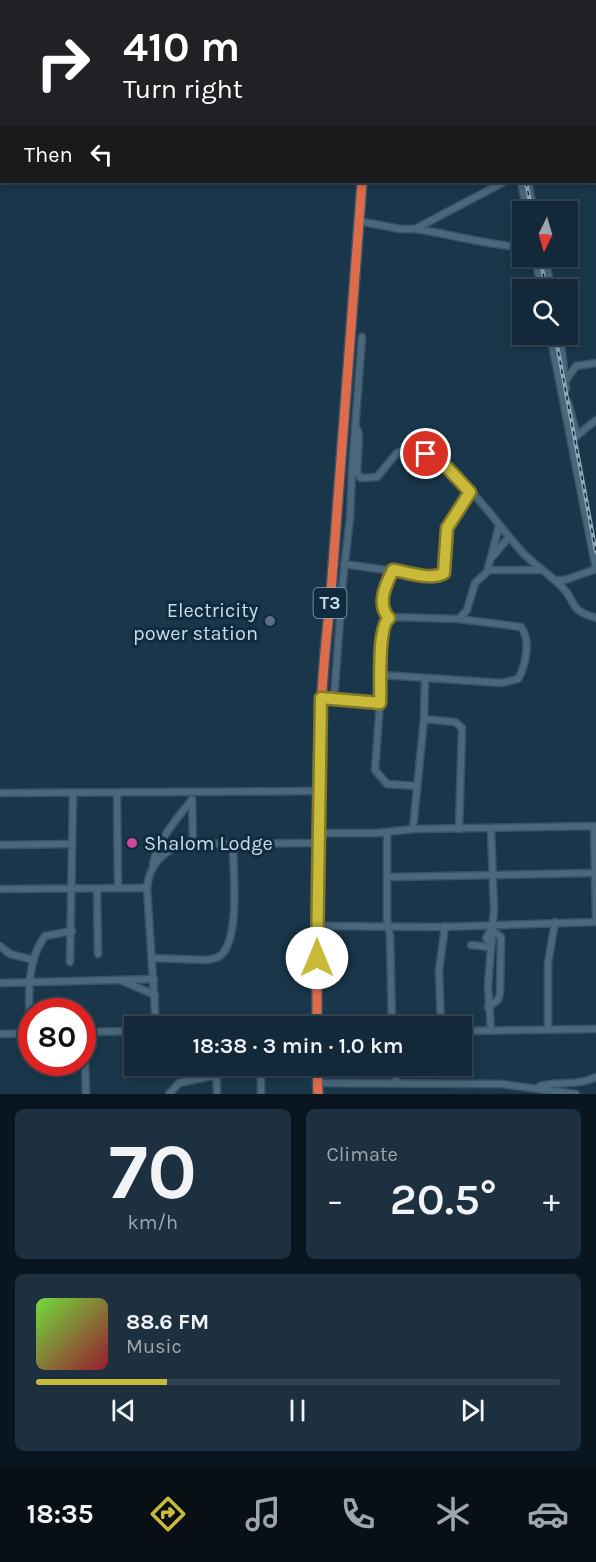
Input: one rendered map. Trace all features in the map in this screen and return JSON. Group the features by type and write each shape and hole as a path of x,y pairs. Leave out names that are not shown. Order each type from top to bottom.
{"highway":[{"name":"T3","path":"317,1016 317,838 321,698 362,183"},
{"path":"318,1076 318,1094"}],"street":[{"path":"415,229 502,183"},
{"path":"520,183 524,201"},
{"path":"528,183 532,201"},
{"path":"359,221 400,229 445,233 467,241 512,246"},
{"path":"334,699 344,564 350,518 362,337"},
{"path":"553,345 574,438"},
{"path":"554,580 565,580 596,569 565,382 562,345"},
{"path":"565,382 576,366 596,363"},
{"path":"574,438 596,420"},
{"path":"355,425 359,434 357,473 361,478 377,477 397,453 409,448 437,459 541,570 564,589 577,611 596,618"},
{"path":"344,564 427,576 442,575 447,528 470,492"},
{"path":"459,619 467,610 475,583 488,570 500,526"},
{"path":"493,556 509,537"},
{"path":"389,618 382,602 393,570"},
{"path":"488,570 541,570"},
{"path":"382,675 502,683 518,679 523,669 526,645 521,627 459,619 389,618"},
{"path":"389,618 384,624 380,652 382,675 374,765 376,773 387,784 417,786"},
{"path":"413,829 424,719 425,679"},
{"path":"321,698 380,703"},
{"path":"424,719 455,722 462,728 459,829"},
{"path":"0,793 318,791"},
{"path":"191,792 193,843"},
{"path":"117,793 118,888"},
{"path":"70,962 73,794"},
{"path":"156,1016 147,888 149,872 164,836 192,800"},
{"path":"153,864 175,847 193,843 233,844 413,829 595,827 596,922 555,922 491,927 317,926"},
{"path":"490,1030 488,1007 493,875 491,828"},
{"path":"387,832 392,1016"},
{"path":"0,845 72,844"},
{"path":"153,958 206,960 218,957 224,952 231,932 233,844"},
{"path":"388,877 594,873"},
{"path":"0,889 147,888"},
{"path":"97,889 98,954"},
{"path":"548,1029 548,974 555,922"},
{"path":"441,1016 439,971 445,927"},
{"path":"488,1007 498,1000 500,993 501,941 499,934 491,927"},
{"path":"30,998 30,982 36,950 45,936 72,931"},
{"path":"471,945 490,945"},
{"path":"0,946 10,954 34,960"},
{"path":"0,983 154,979"},
{"path":"119,980 155,995"},
{"path":"472,1031 596,1029"},
{"path":"96,1032 124,1031"},
{"path":"0,1034 18,1033"},
{"path":"85,1076 86,1094"},
{"path":"169,1094 179,1083 211,1076"},
{"path":"216,1076 217,1094"},
{"path":"261,1076 261,1094"},
{"path":"396,1076 396,1083"},
{"path":"558,1092 596,1077"},
{"path":"536,1087 564,1081 582,1083"},
{"path":"318,1083 501,1084 576,1094"},
{"path":"437,1094 438,1084"}],"railway":[{"path":"526,183 530,201"},
{"path":"542,267 544,279"},
{"path":"557,345 596,552"}],"place":[{"name":"Electricity power station","path":"270,621"},
{"name":"Shalom Lodge","path":"132,843"}],"route":[{"path":"317,958 321,698 380,703 382,675 380,652 384,624 389,618 383,609 382,602 387,582 393,570 427,576 444,573 447,528 470,492 441,461 426,454"}]}
